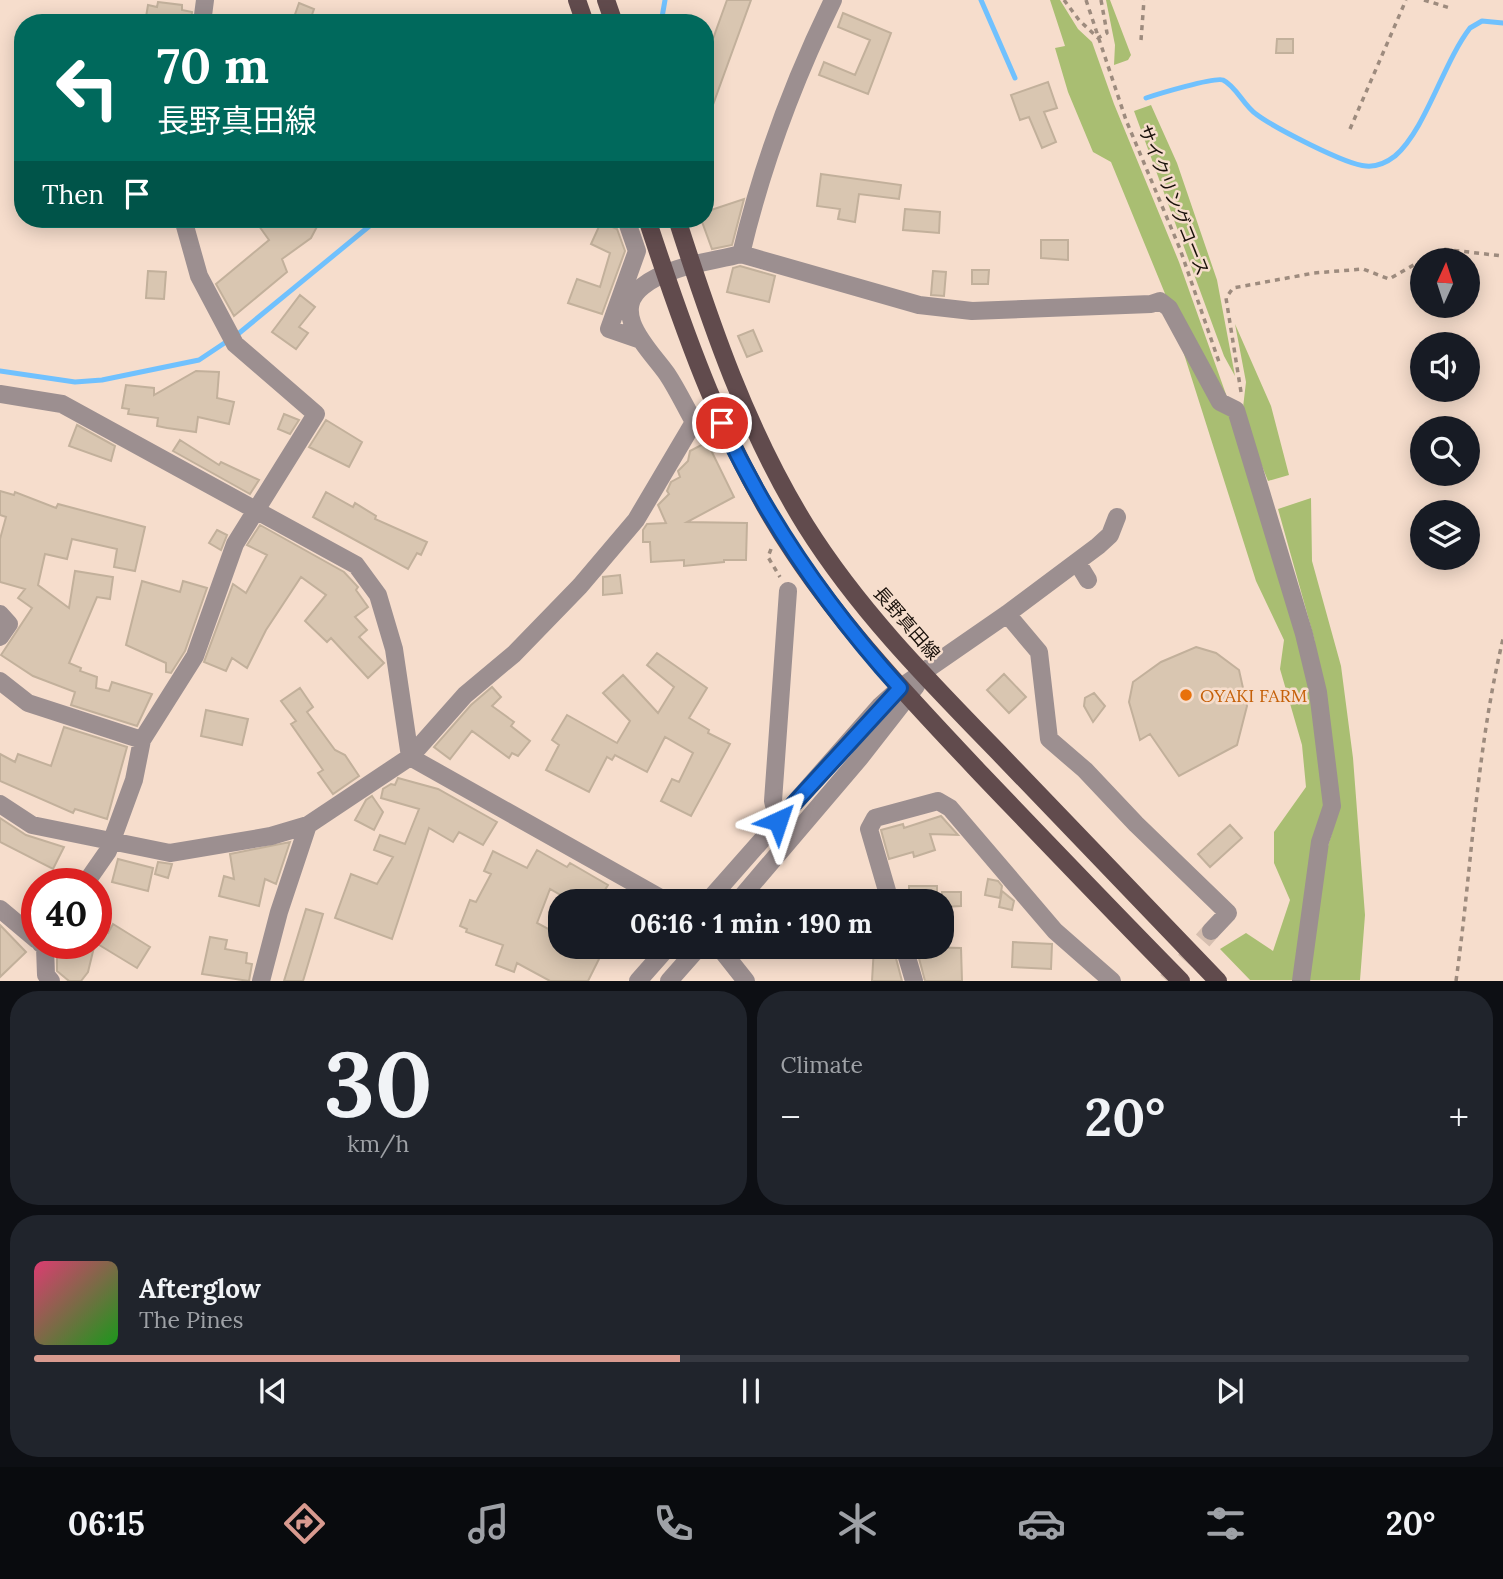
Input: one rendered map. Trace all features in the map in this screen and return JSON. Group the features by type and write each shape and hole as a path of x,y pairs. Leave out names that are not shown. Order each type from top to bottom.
{"main road":[{"path":"651,228 713,404 762,501 821,592 904,693 1181,981"},
{"name":"長野真田線","path":"680,228 720,346 774,470 843,580 923,674 1218,981"}],"street":[{"path":"741,254 758,182 797,73 833,0"},
{"path":"95,868 112,841 134,780 142,740 195,656 236,544 259,511 316,414 232,339 199,276 186,228"},
{"path":"0,804 32,825 170,853 271,836 308,825 410,758 465,695 514,654 580,586 636,520 694,422 667,374 638,339 627,299 637,251 629,228"},
{"path":"637,251 656,246"},
{"path":"627,299 665,274 741,254 919,305 972,311 1151,304 1160,301 1169,308 1220,401 1236,410 1304,634 1318,692 1332,806 1320,842 1301,981"},
{"path":"0,394 62,404 356,565 378,595 394,649 410,758"},
{"path":"718,889 778,821 923,674 1077,562 1110,535 1117,517"},
{"path":"1077,562 1088,580"},
{"path":"778,821 773,801 788,591"},
{"path":"0,614 9,624 0,637"},
{"path":"1007,614 1039,652 1049,738 1085,770 1136,824 1228,912 1211,931"},
{"path":"0,681 28,703 142,740"},
{"path":"748,889 904,693"},
{"path":"410,758 645,889"},
{"path":"886,889 869,829 875,818 939,801 950,808 1055,931 1112,981"},
{"path":"261,981 279,912 308,825"},
{"path":"1,912 21,927"},
{"path":"44,959 46,975 51,981"},
{"path":"638,981 657,959"},
{"path":"669,981 688,959"},
{"path":"729,959 746,981"},
{"path":"908,959 914,981"}],"path":[{"path":"1064,0 1079,20 1098,38 1107,33 1101,0"},
{"name":"サイクリングコース","path":"1086,0 1126,120 1180,249 1223,374"},
{"path":"1141,40 1144,0"},
{"path":"1350,130 1406,0"},
{"path":"1424,0 1450,8"},
{"path":"1236,410 1241,394 1226,298 1233,288 1314,273 1363,269 1389,279 1442,248 1503,256"},
{"path":"771,549 768,558 788,591"},
{"path":"1456,981 1468,899 1472,818 1491,690 1503,639"}],"green space":[{"path":"1050,0 1060,0 1078,29 1092,42 1114,104 1179,262 1228,400 1166,296 1111,162 1093,152 1068,92 1055,48 1065,46"},
{"path":"1106,0 1110,0 1131,55 1128,60 1114,65 1115,45"},
{"path":"1151,105 1177,163 1217,280 1235,376 1224,356 1134,111"},
{"path":"1235,324 1271,406 1289,475 1268,481 1242,416 1246,382"},
{"path":"1177,332 1233,416 1310,677 1326,804 1295,980 1250,980 1220,949 1246,933 1273,951 1290,900 1274,863 1274,832 1306,787 1302,745 1280,669 1284,640 1256,581"},
{"path":"1311,498 1312,561 1341,666 1353,758 1365,915 1360,980 1309,980 1326,853 1340,806 1314,638 1278,509"}],"building":[{"path":"727,0 751,0 714,102 714,36"},
{"path":"158,2 182,5 182,10 192,14 146,14 148,5 157,7"},
{"path":"299,3 314,9 312,14 295,14"},
{"path":"843,13 891,33 868,94 819,75 824,62 855,75 870,40 838,27"},
{"path":"1277,39 1293,39 1293,53 1276,53"},
{"path":"1048,82 1057,108 1044,112 1056,142 1042,148 1029,117 1020,120 1011,95"},
{"path":"821,174 901,185 899,199 859,194 855,222 838,219 840,209 817,206"},
{"path":"744,199 732,245 712,249 704,228 714,228 714,209"},
{"path":"905,209 940,212 939,233 903,230"},
{"path":"260,228 316,228 311,238 282,259 287,272 234,316 216,284 269,240"},
{"path":"598,228 615,228 625,251 602,314 568,303 577,279 600,287 610,253 591,244"},
{"path":"1041,240 1068,240 1068,260 1041,258"},
{"path":"740,266 775,276 769,302 727,292 733,268"},
{"path":"972,270 989,270 988,284 972,284"},
{"path":"148,271 166,272 164,299 146,298"},
{"path":"933,271 946,272 944,296 931,295"},
{"path":"300,295 315,307 299,327 308,333 296,349 272,332"},
{"path":"753,330 762,351 747,357 738,336"},
{"path":"196,371 219,372 217,398 234,402 229,424 198,417 196,432 167,428 157,426 158,418 128,414 129,409 122,408 126,385 154,388 154,395"},
{"path":"284,414 299,420 290,434 278,429"},
{"path":"326,420 362,442 349,467 309,447"},
{"path":"77,425 115,446 111,461 69,446"},
{"path":"180,440 219,465 221,462 259,480 250,494 173,451"},
{"path":"707,442 734,497 687,522 747,523 746,560 724,560 684,566 684,560 651,562 650,542 643,542 643,530 647,524 666,523 658,505 669,494 667,491 671,482 680,477 678,471 688,461 690,451"},
{"path":"0,491 14,495 15,492 56,508 58,504 145,527 135,571 114,567 117,549 72,539 67,559 45,554 38,585 69,608 75,571 113,577 110,599 97,597 69,663 81,668 80,671 97,677 96,688 109,691 112,682 152,694 137,726 71,705 75,692 33,676 1,655 32,608 18,598 25,589 0,582 0,539 6,517 0,515"},
{"path":"326,492 353,507 355,503 376,516 375,519 427,542 421,555 417,553 408,569 313,517"},
{"path":"260,525 344,572 358,587 356,590 368,607 355,617 367,630 359,637 384,663 368,678 331,638 327,642 305,621 326,595 301,577 266,630 247,668 232,658 226,671 204,662 233,584 246,593 267,555 247,545"},
{"path":"217,530 227,535 221,550 209,543"},
{"path":"620,575 622,593 603,595 603,577"},
{"path":"142,581 180,592 183,581 207,588 185,651 171,673 166,672 166,663 126,645"},
{"path":"1196,647 1216,653 1239,670 1247,706 1237,745 1179,776 1150,734 1140,740 1129,702 1133,682 1161,662"},
{"path":"657,653 707,688 689,718 709,730 708,733 730,744 691,816 661,801 672,779 679,782 693,753 665,737 647,772 615,755 612,760 607,757 589,792 546,770 559,745 552,740 567,715 617,743 630,721 603,693 623,675 658,713 674,687 647,665"},
{"path":"1004,674 1026,697 1009,713 987,690"},
{"path":"492,687 501,697 492,706 514,722 511,726 530,741 518,756 512,753 509,758 472,731 450,759 434,747 471,705"},
{"path":"300,688 313,707 307,712 335,750 345,755 359,776 333,794 318,773 323,770 291,724 296,721 281,701"},
{"path":"1094,693 1105,706 1093,722 1084,706 1085,698"},
{"path":"206,710 248,719 242,745 201,736"},
{"path":"64,727 127,747 107,819 75,809 73,813 0,781 0,754 15,762 18,754 51,766"},
{"path":"398,778 438,789 497,822 483,845 459,832 453,842 429,828 392,939 335,918 351,874 377,884 393,857 374,850 380,835 405,844 419,809 381,798 383,789 391,784 395,785"},
{"path":"372,796 383,812 374,830 355,820 366,800"},
{"path":"941,816 958,835 930,834 935,850 914,857 913,852 889,859 881,830 903,824 904,828"},
{"path":"0,818 26,835 64,847 51,868 0,842"},
{"path":"1230,825 1242,838 1210,867 1198,854"},
{"path":"290,842 276,884 265,879 259,906 219,896 224,876 234,879 230,854"},
{"path":"537,850 567,867 570,863 608,885 606,889 548,889 537,923 548,929 548,959 599,959 588,981 550,981 517,963 514,972 496,965 503,945 466,932 467,929 460,926 470,900 476,902 491,874 484,871 493,851 527,868"},
{"path":"118,859 153,868 148,891 112,882"},
{"path":"158,862 172,864 168,878 155,874"},
{"path":"988,879 998,881 1002,886 1000,898 985,895"},
{"path":"909,886 937,886 937,889 909,889"},
{"path":"1002,891 1014,901 1012,910 999,907"},
{"path":"954,892 961,892 961,906 954,906"},
{"path":"306,909 323,914 303,981 284,981"},
{"path":"0,925 21,947 21,957 0,977"},
{"path":"112,926 150,947 137,968 112,953"},
{"path":"210,937 227,940 225,949 247,953 246,963 252,964 249,981 202,974"},
{"path":"1013,942 1052,944 1051,969 1012,967"},
{"path":"954,948 961,948 962,981 925,981 919,959 954,959"},
{"path":"57,959 91,959 88,972 81,981 69,981 57,971"},
{"path":"873,959 896,959 902,981 872,981"}],"waterway":[{"path":"663,14 665,0"},
{"path":"981,0 1015,78"},
{"path":"1146,98 1198,83 1223,80 1265,120 1310,145 1356,164 1378,165 1395,156 1416,130 1451,59 1470,28 1482,21 1503,23"},
{"path":"0,371 75,382 102,380 199,360 238,334 367,228"}],"tunnel":[{"path":"1167,981 1211,931"}],"place":[{"name":"OYAKI FARM","path":"1186,695"}],"route":[{"path":"722,423 762,501 793,552 879,666 900,688 880,706 778,821"}]}
